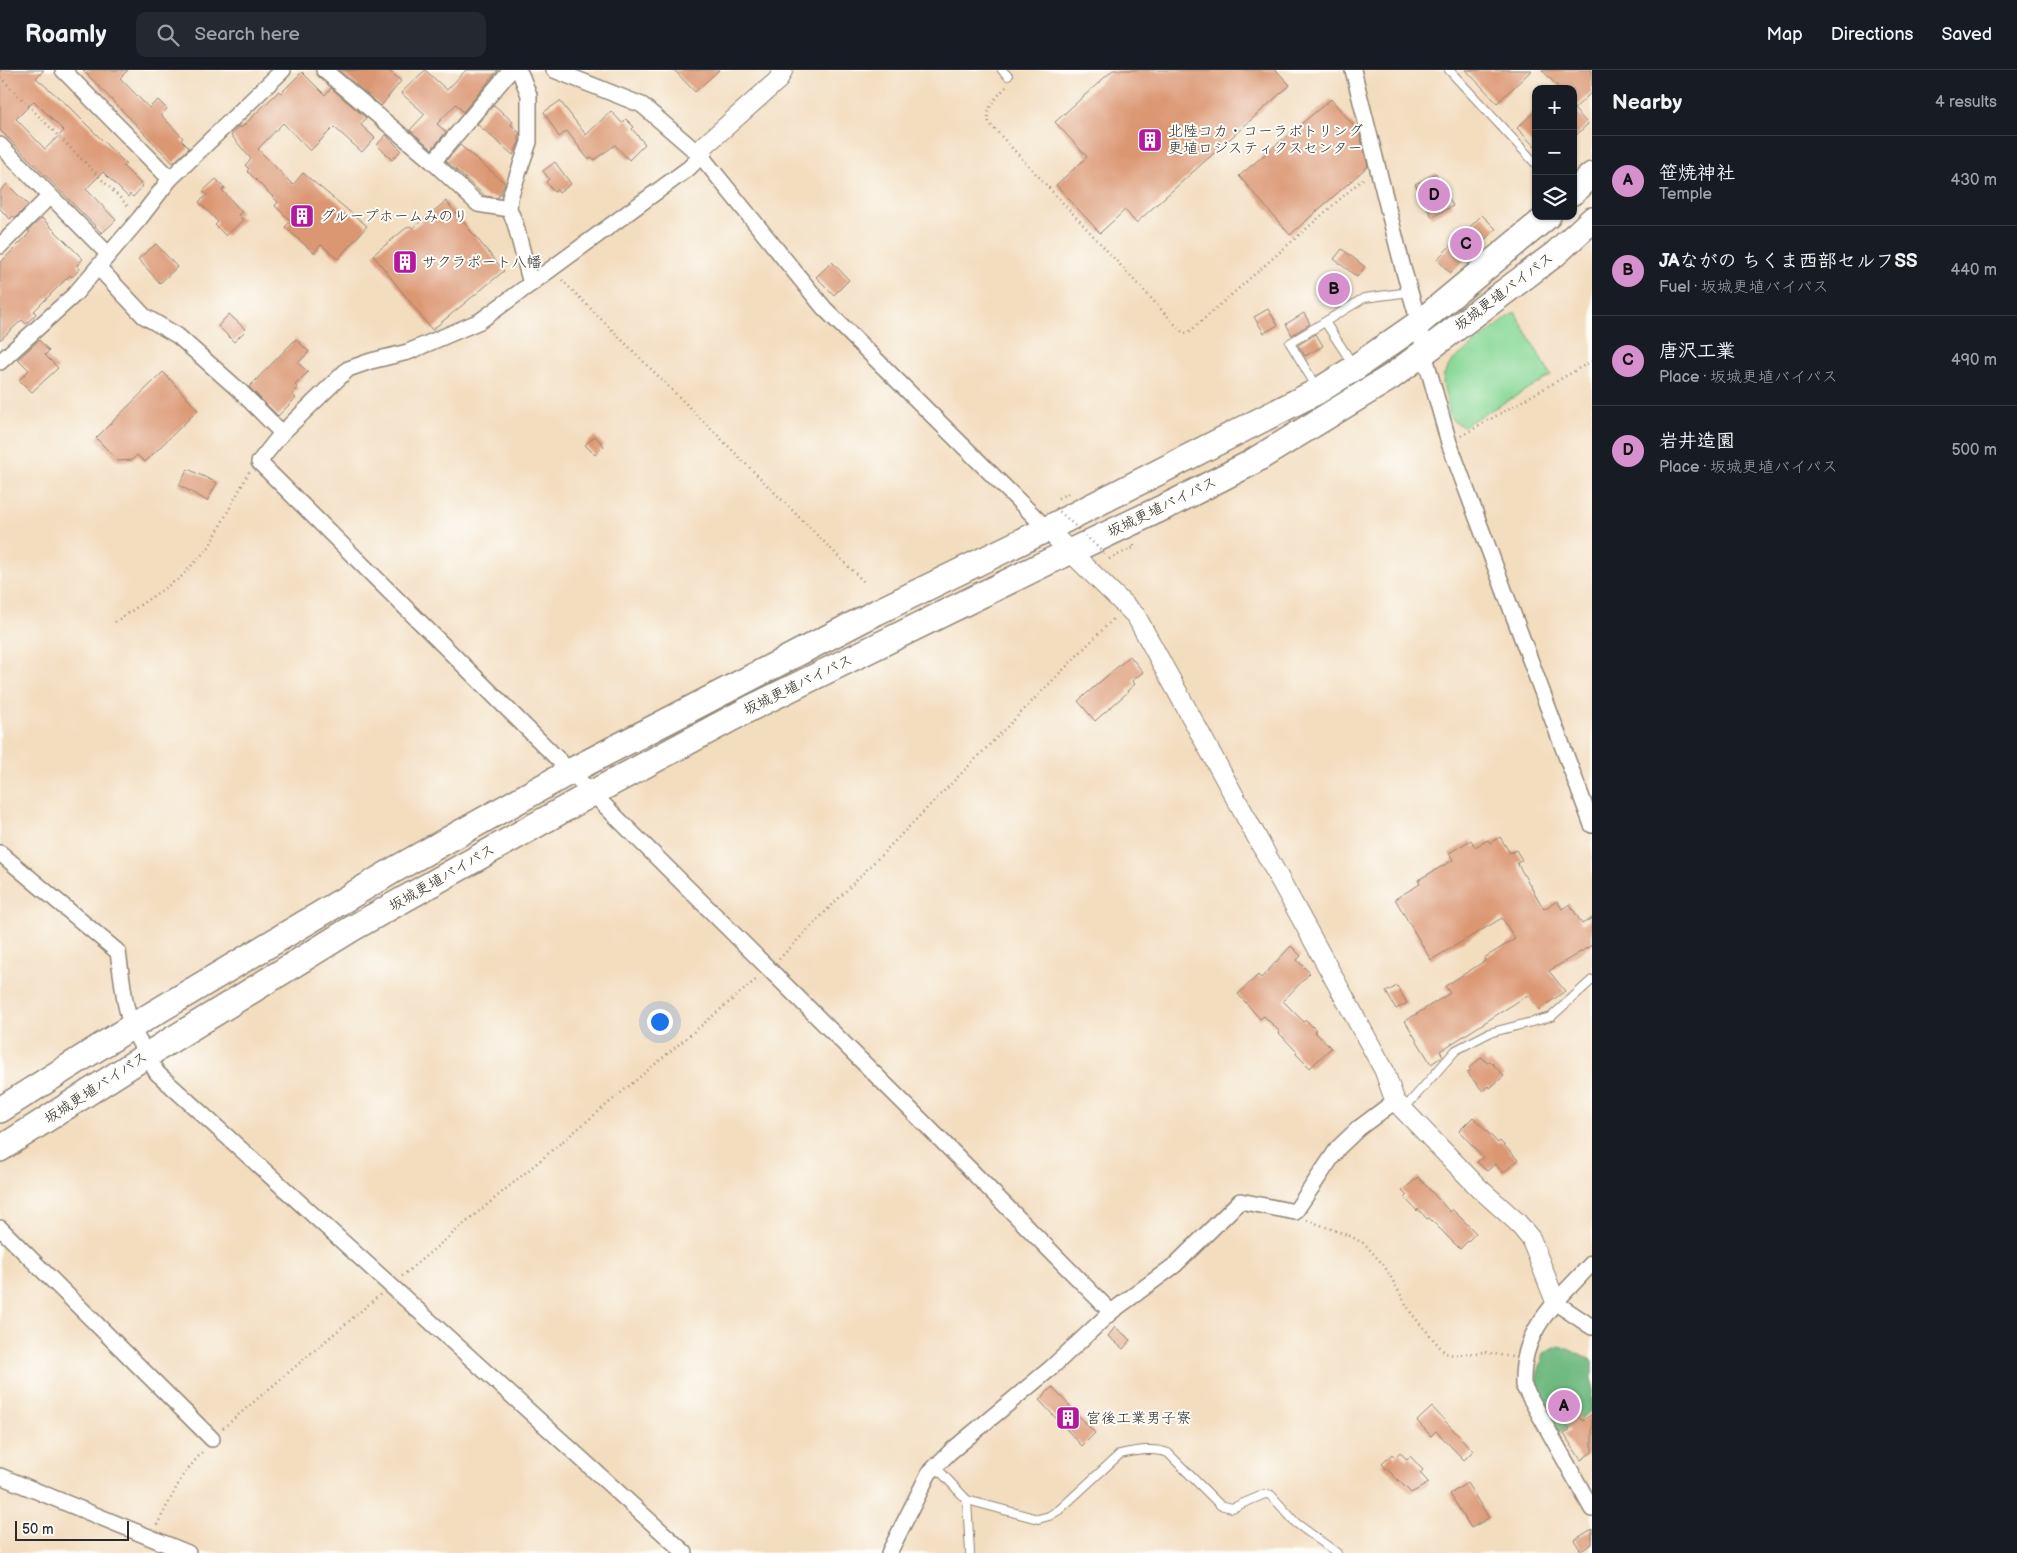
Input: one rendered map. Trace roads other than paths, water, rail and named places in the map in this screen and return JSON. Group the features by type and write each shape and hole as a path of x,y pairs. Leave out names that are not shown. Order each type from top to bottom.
{"highway":[{"path":"1577,188 1592,175"},
{"name":"坂城更埴バイパス","path":"0,1110 131,1027 394,870 570,771 886,608 1052,518 1318,391 1356,368 1419,322 1543,220"},
{"name":"坂城更埴バイパス","path":"0,1149 147,1055 354,928 591,794 751,708 1071,551 1176,502 1249,464 1368,392 1424,353 1555,254 1592,220"}],"street":[{"path":"62,70 170,179"},
{"path":"0,362 74,295 140,218 170,179 283,70"},
{"path":"324,70 433,162 478,204 509,209"},
{"path":"433,162 511,70"},
{"path":"517,70 529,95 530,142 510,197 509,209 515,223 531,284"},
{"path":"554,70 642,105 700,156 824,308 1052,518 1071,551 1127,605 1136,616 1380,1062 1399,1106 1478,1188 1517,1222 1531,1239 1556,1303 1592,1327"},
{"path":"783,70 778,80 704,146 700,156 689,168 480,321 408,352 371,360 348,369 282,433 259,462 932,1131 1111,1312"},
{"path":"1353,70 1419,322 1424,353 1449,443 1592,825"},
{"path":"0,146 108,254"},
{"path":"0,246 50,196"},
{"path":"98,267 144,316 178,336 240,391 282,433"},
{"path":"0,853 118,952 131,1027 157,1073 392,1285 587,1466 685,1553"},
{"path":"889,1553 929,1473 950,1452 1052,1368 1111,1312 1175,1265 1240,1201 1295,1212 1338,1148 1359,1128 1399,1106"},
{"path":"0,1228 212,1439"},
{"path":"1592,1263 1542,1319 1528,1342 1524,1359 1523,1385 1592,1509"},
{"path":"0,1476 188,1553"}],"lane":[{"path":"1002,70 1008,76"},
{"path":"1449,70 1532,160"},
{"path":"1318,391 1290,342 1364,298 1410,292"},
{"path":"1325,322 1356,368"},
{"path":"1399,1106 1456,1050 1489,1033 1551,1016 1592,980"},
{"path":"936,1467 967,1500 1038,1519 1059,1510 1120,1454 1133,1451 1160,1450 1168,1453 1220,1505 1232,1508 1265,1494 1271,1494 1296,1523 1338,1553"},
{"path":"967,1500 970,1553"}],"place":[{"name":"北陸コカ・コーラボトリング 更埴ロジスティクスセンター","path":"1150,140"},
{"name":"岩井造園","path":"1434,195"},
{"name":"グループホームみのり","path":"302,216"},
{"name":"唐沢工業","path":"1466,244"},
{"name":"サクラポート八幡","path":"405,262"},
{"name":"JAながの ちくま西部セルフSS","path":"1334,289"},
{"name":"笹焼神社","path":"1564,1406"},
{"name":"宮後工業男子寮","path":"1068,1418"}]}
